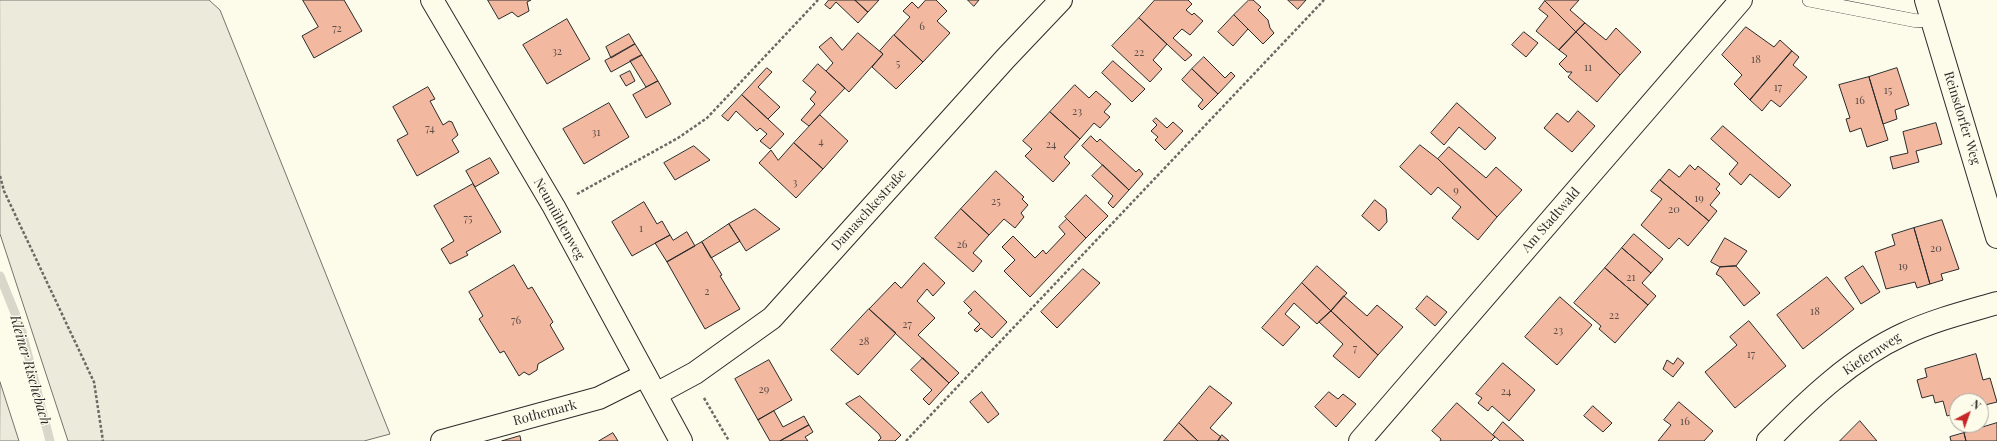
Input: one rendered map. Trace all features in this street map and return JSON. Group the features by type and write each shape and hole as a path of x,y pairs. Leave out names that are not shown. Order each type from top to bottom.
{"street":[{"name":"Neumühlenweg","path":"432,0 554,207 681,441"},
{"name":"Damaschkestraße","path":"656,394 695,373 745,339 772,318 1005,59 1061,0"},
{"name":"Am Stadtwald","path":"1360,441 1741,0"},
{"name":"Reinsdorfer Weg","path":"1929,9 1997,237"},
{"name":"Kiefernweg","path":"1768,441 1843,373 1874,351 1905,333 1962,312 1997,303"},
{"name":"Rothemark","path":"442,441 599,398 645,375"}],"lane":[{"path":"1809,0 1916,21 1929,9"}],"path":[{"path":"554,207 678,138 707,118 818,0"},
{"path":"906,441 1324,0"},
{"path":"0,176 4,191 94,382 103,441"},
{"path":"681,380 698,387 729,441"}],"shaded area":[{"path":"0,0 209,0 220,10 390,434 364,441 68,441 0,234"},
{"path":"0,382 19,441 0,441"}],"building":[{"path":"303,0 344,0 362,31 314,58 302,36 318,27"},
{"path":"488,0 531,0 527,2 529,11 518,17 512,12 499,19"},
{"path":"829,0 855,0 868,12 858,23 836,2 830,9 825,5"},
{"path":"855,0 879,0 868,12"},
{"path":"926,0 936,0 947,11 937,21 950,33 923,62 894,35 910,17 903,11 912,2 918,8"},
{"path":"968,0 979,0 974,6"},
{"path":"1155,0 1188,0 1192,4 1186,10 1192,15 1194,13 1203,21 1190,35 1182,29 1173,38 1192,55 1185,61 1139,18"},
{"path":"1249,0 1253,0 1261,7 1258,10 1268,20 1270,28 1274,33 1263,44 1234,15"},
{"path":"1288,0 1306,0 1298,9"},
{"path":"1579,0 1570,10 1585,23 1576,32 1545,1"},
{"path":"1545,1 1576,32 1559,50 1536,31 1548,16 1539,9"},
{"path":"1234,15 1248,29 1233,46 1218,32"},
{"path":"1139,18 1167,44 1153,60 1162,69 1150,82 1112,46"},
{"path":"567,19 590,59 547,84 523,45"},
{"path":"1585,23 1606,40 1616,28 1641,52 1620,75 1576,32"},
{"path":"1746,27 1774,47 1780,40 1792,51 1750,100 1734,84 1742,75 1722,55"},
{"path":"1524,32 1538,43 1526,57 1512,45"},
{"path":"1576,32 1620,75 1597,102 1568,77 1572,72 1567,72 1559,64 1567,56 1559,50"},
{"path":"858,33 883,54 849,92 826,71 833,63 819,47 831,37 842,50"},
{"path":"629,34 635,44 611,58 606,47"},
{"path":"894,35 923,62 896,89 872,67 883,54 880,51"},
{"path":"635,44 642,55 611,72 605,61"},
{"path":"1792,51 1799,57 1793,65 1807,77 1780,107 1771,100 1762,111 1750,100"},
{"path":"642,55 658,81 646,87 630,61"},
{"path":"1204,57 1225,78 1231,72 1235,76 1218,94 1192,69"},
{"path":"1113,61 1145,89 1132,102 1102,73"},
{"path":"818,64 845,88 809,126 801,120 815,104 810,99 816,92 803,81"},
{"path":"767,68 772,72 758,87 780,107 768,119 742,95"},
{"path":"1897,68 1909,105 1895,110 1897,119 1883,124 1869,77"},
{"path":"1192,69 1218,94 1202,110 1198,106 1203,100 1182,80"},
{"path":"630,71 635,81 626,86 620,76"},
{"path":"1869,77 1888,140 1867,147 1861,128 1850,132 1846,119 1850,118 1839,85"},
{"path":"658,81 671,104 646,118 633,95"},
{"path":"1075,85 1089,98 1096,91 1111,104 1104,112 1110,117 1100,128 1094,123 1080,139 1050,112"},
{"path":"428,87 435,99 430,101 443,125 449,121 452,122 458,135 452,140 459,152 417,176 397,140 408,134 393,107"},
{"path":"742,95 784,134 770,149 760,141 767,134 760,128 757,131 736,111 728,121 722,116"},
{"path":"609,103 629,137 584,164 563,129"},
{"path":"1457,103 1496,138 1485,150 1459,127 1444,145 1431,133"},
{"path":"1578,111 1595,126 1572,152 1544,128 1557,113 1568,122"},
{"path":"1050,112 1080,139 1064,157 1070,163 1053,182 1025,156 1032,149 1023,141"},
{"path":"820,115 848,141 823,169 794,143"},
{"path":"1156,118 1167,128 1173,122 1183,131 1165,150 1155,140 1158,137 1151,131 1157,125 1153,121"},
{"path":"1936,123 1942,144 1916,151 1919,162 1893,169 1890,157 1908,153 1903,132"},
{"path":"1723,126 1791,185 1779,198 1750,174 1741,185 1729,174 1738,163 1711,139"},
{"path":"1091,136 1097,142 1100,139 1136,172 1139,169 1143,174 1129,190 1082,146"},
{"path":"794,143 823,169 796,198 759,163 771,150 778,160"},
{"path":"1420,145 1438,159 1497,217 1478,240 1452,218 1461,207 1438,187 1431,195 1400,167"},
{"path":"694,146 710,160 675,180 664,163"},
{"path":"1449,147 1486,178 1496,167 1522,190 1497,217 1438,159"},
{"path":"490,158 499,173 475,187 466,171"},
{"path":"1103,165 1129,190 1113,208 1108,203 1113,196 1092,176"},
{"path":"1690,165 1695,170 1698,166 1720,184 1716,189 1720,193 1710,205 1717,211 1709,221 1660,180 1669,169 1679,177"},
{"path":"996,171 1024,197 1022,199 1028,205 1021,213 1024,217 1015,228 1004,219 989,235 961,209"},
{"path":"1660,180 1709,221 1688,246 1679,238 1669,249 1641,225 1662,199 1651,191"},
{"path":"473,184 501,232 466,252 468,255 450,264 441,249 454,241 434,206"},
{"path":"1086,195 1108,216 1086,238 1065,217"},
{"path":"1375,200 1386,209 1387,222 1379,231 1362,216"},
{"path":"644,202 657,224 662,221 670,235 632,256 612,222"},
{"path":"755,209 780,229 746,251 729,224"},
{"path":"961,209 989,235 973,253 982,261 973,272 935,238"},
{"path":"1067,219 1086,238 1030,297 1004,271 1015,260 1002,247 1013,236 1035,258 1043,250 1046,254 1065,234 1059,227"},
{"path":"1942,220 1959,269 1941,274 1943,280 1930,284 1914,228"},
{"path":"729,224 740,241 711,258 702,242"},
{"path":"1914,228 1930,284 1917,288 1915,282 1886,289 1875,252 1895,245 1892,235"},
{"path":"687,232 695,246 667,262 655,243 670,235 673,240"},
{"path":"1634,234 1663,259 1651,273 1622,248"},
{"path":"1725,238 1747,251 1736,266 1720,267 1711,262"},
{"path":"702,242 740,309 705,329 667,262"},
{"path":"1622,248 1651,273 1642,283 1656,296 1648,305 1605,268"},
{"path":"924,263 945,283 933,296 927,289 917,301 935,318 918,335 959,373 949,383 869,309 895,282 901,288"},
{"path":"514,265 528,289 532,287 553,322 550,325 564,349 538,364 537,370 529,375 524,372 519,376 504,351 500,353 479,319 483,316 469,292"},
{"path":"1317,266 1347,293 1331,311 1302,283"},
{"path":"1736,266 1760,293 1744,306 1721,277 1716,274 1720,267"},
{"path":"1863,266 1880,292 1861,304 1845,278"},
{"path":"1605,268 1648,305 1615,343 1599,329 1601,326 1574,303"},
{"path":"1083,269 1100,283 1057,328 1041,312"},
{"path":"1827,277 1854,309 1803,349 1777,315"},
{"path":"1302,283 1331,311 1317,324 1294,303 1285,314 1300,327 1283,346 1262,328"},
{"path":"975,291 1007,322 992,338 981,328 977,332 974,330 980,324 968,313 972,310 964,302"},
{"path":"1344,296 1367,316 1377,305 1403,327 1378,355 1331,311"},
{"path":"1427,296 1447,312 1435,326 1416,309"},
{"path":"1560,297 1592,325 1557,365 1525,337"},
{"path":"869,309 896,333 858,375 831,350"},
{"path":"1331,311 1378,355 1359,378 1333,356 1343,344 1319,322"},
{"path":"1749,321 1786,366 1735,408 1705,372 1737,345 1730,337"},
{"path":"1976,354 1983,380 1990,378 1997,402 1989,404 1989,393 1949,393 1949,415 1947,416 1943,401 1935,403 1933,395 1922,398 1917,380 1927,377 1925,369"},
{"path":"923,358 949,383 929,405 923,399 932,390 911,370"},
{"path":"1678,358 1684,363 1673,377 1663,369 1667,360 1673,364"},
{"path":"769,360 792,400 758,420 735,379"},
{"path":"1503,363 1535,390 1509,421 1492,406 1488,411 1478,403 1482,398 1476,394"},
{"path":"1210,386 1232,403 1210,428 1221,437 1218,441 1198,441 1179,423"},
{"path":"982,392 999,414 988,423 970,402"},
{"path":"1329,392 1338,399 1343,394 1356,404 1336,427 1315,407"},
{"path":"860,396 901,435 895,441 878,441 881,438 879,434 846,404"},
{"path":"1679,402 1713,431 1704,441 1658,441 1671,425 1664,420"},
{"path":"1457,403 1495,437 1491,441 1440,441 1441,439 1432,431"},
{"path":"1593,406 1612,423 1603,432 1584,416"},
{"path":"774,411 783,427 804,416 809,425 780,441 770,441 758,420"},
{"path":"1860,421 1877,441 1840,441"},
{"path":"1503,422 1524,441 1500,441 1493,435"},
{"path":"1179,423 1198,441 1164,441"},
{"path":"1997,423 1997,441 1966,441 1964,433 1989,433 1989,425"},
{"path":"809,425 813,432 805,437 808,441 780,441"},
{"path":"613,433 618,441 599,441"},
{"path":"1964,433 1966,441 1951,441 1950,437"},
{"path":"1222,435 1229,441 1218,441"},
{"path":"520,436 521,441 502,441"}],"waterway":[{"name":"Kleiner Rischebach","path":"0,276 21,328 50,441"}]}
